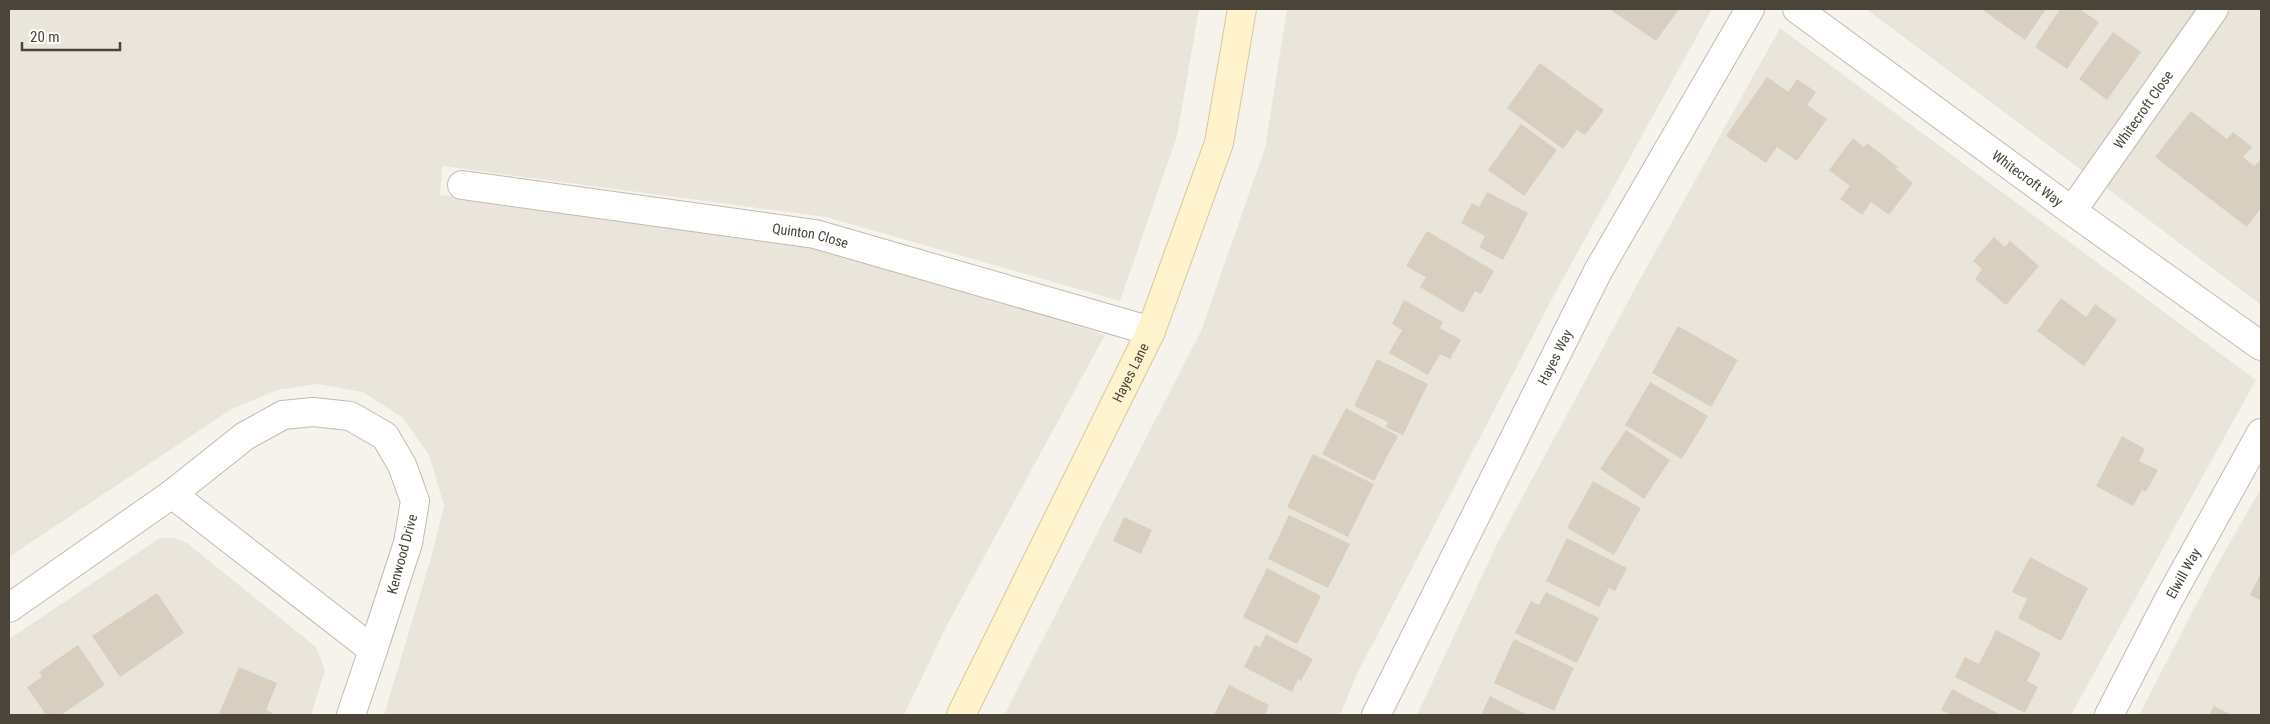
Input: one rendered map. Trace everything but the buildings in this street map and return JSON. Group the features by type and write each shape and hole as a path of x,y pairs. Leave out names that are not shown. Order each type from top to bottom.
{"main road":[{"name":"Hayes Lane","path":"961,715 1151,331 1219,144 1242,9"}],"street":[{"name":"Hayes Way","path":"1376,715 1598,271 1750,9"},
{"name":"Whitecroft Way","path":"1797,9 2072,211 2261,346"},
{"name":"Whitecroft Close","path":"2072,211 2214,9"},
{"name":"Quinton Close","path":"462,185 815,234 1151,331"},
{"name":"Kenwood Drive","path":"9,608 172,494 245,436 283,415 313,412 350,416 385,436 402,465 415,501 408,543 351,715"},
{"name":"Elwill Way","path":"2109,715 2168,599 2261,433"},
{"path":"172,494 372,650"}],"shaded area":[{"path":"9,9 1199,9 1177,136 1120,301 826,217 442,166 440,195 822,246 1105,335 947,625 904,715 384,715 433,551 444,505 429,455 403,418 363,392 317,384 277,390 230,410 9,557"},
{"path":"1287,9 1712,9 1553,297 1356,676 1340,715 1004,715 1201,331 1265,148"},
{"path":"1866,9 2198,9 2083,171"},
{"path":"2231,9 2261,9 2261,305 2104,186"},
{"path":"1780,28 2256,380 2071,715 1417,715 1497,544 1638,283"},
{"path":"2261,488 2261,715 2139,715 2212,574"},
{"path":"160,538 174,538 187,543 316,647 325,670 311,715 9,715 9,639"}]}
